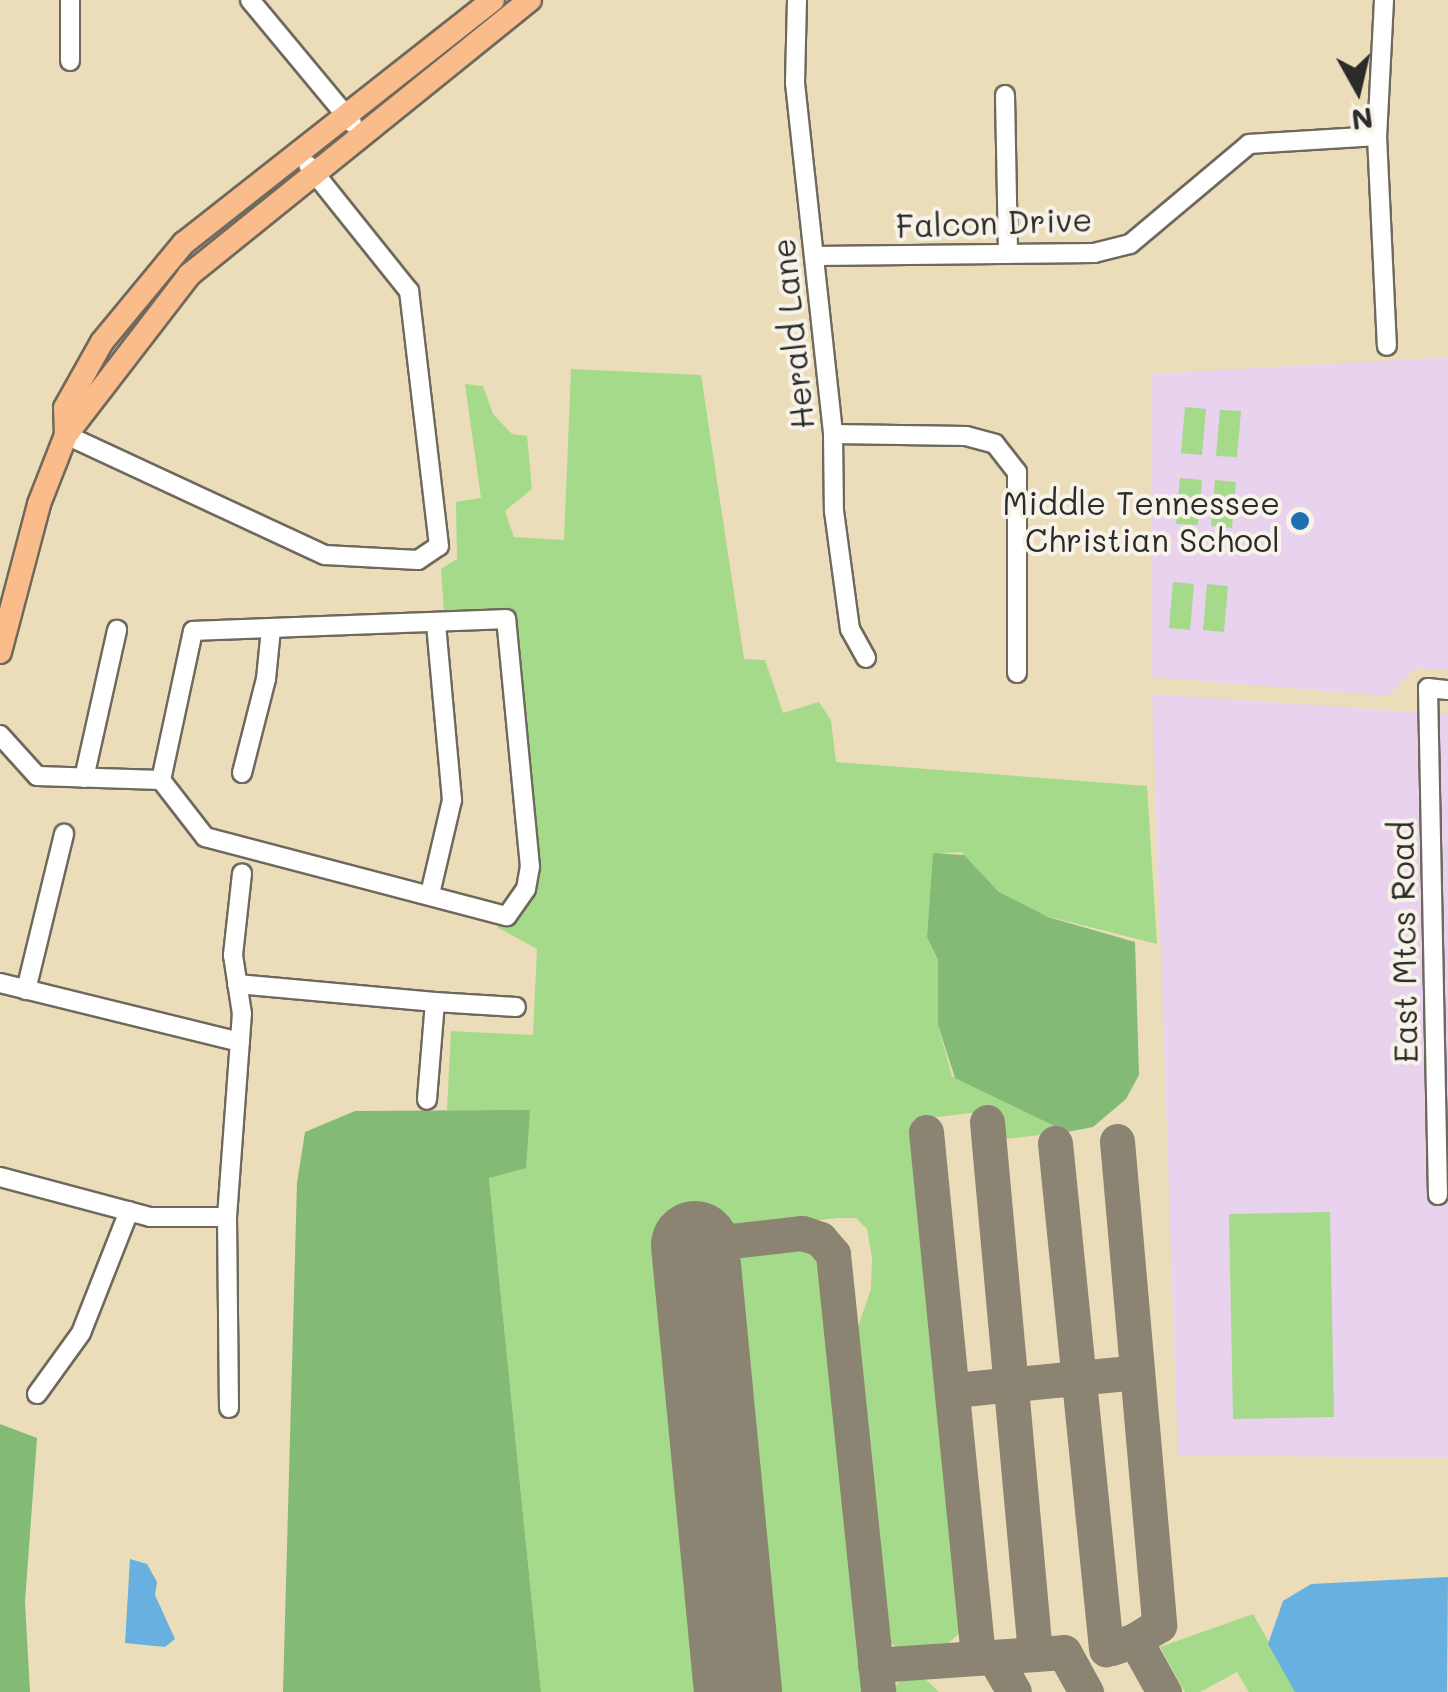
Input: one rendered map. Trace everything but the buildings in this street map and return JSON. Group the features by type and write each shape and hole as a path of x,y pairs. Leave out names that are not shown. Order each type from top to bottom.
{"main road":[{"path":"0,652 8,590 66,435 190,275 314,172 353,125 494,0"},
{"path":"66,435 66,408 102,342 142,289 184,243 298,154 353,125 530,0"}],"street":[{"path":"70,0 70,62"},
{"path":"250,0 353,125"},
{"name":"Herald Lane","path":"797,0 794,82 833,434 834,510 850,629 866,658"},
{"path":"1384,0 1377,136 1387,346"},
{"path":"1005,95 1008,254"},
{"name":"Falcon Drive","path":"816,256 1094,253 1130,244 1249,144 1377,136"},
{"path":"66,435 324,555 418,560 439,546 410,292 298,154"},
{"path":"833,434 966,436 995,444 1017,472 1017,673"},
{"path":"506,618 530,868 526,888 507,916 205,837 162,780 193,630 271,629 436,625 506,618"},
{"path":"430,894 452,800 436,625"},
{"path":"242,773 266,679 271,629"},
{"path":"84,778 117,630"},
{"name":"East Mtcs Road","path":"1438,1195 1428,688 1448,690"},
{"path":"0,735 37,776 162,780"},
{"path":"26,990 64,834"},
{"path":"228,1408 227,1217 240,1042 233,955 242,872"},
{"path":"0,983 240,1042"},
{"path":"237,984 516,1007"},
{"path":"427,1100 435,1002"},
{"path":"0,1177 130,1211 227,1217"},
{"path":"37,1394 81,1333 130,1211"}],"shaded area":[{"name":"Middle Tennessee Christian School","path":"1448,357 1448,670 1415,668 1387,696 1151,677 1152,374"},
{"path":"1152,694 1448,714 1448,1458 1178,1455"}],"green space":[{"path":"571,369 701,375 744,659 765,660 783,713 819,702 831,720 836,762 1147,786 1157,944 1042,915 999,892 961,852 933,854 927,937 938,960 938,1025 952,1076 1067,1132 1004,1139 996,1110 913,1120 964,1629 940,1651 901,1651 884,1638 880,1623 854,1338 871,1289 872,1258 867,1229 856,1218 839,1218 661,1237 707,1692 541,1692 489,1177 530,1111 447,1110 451,1031 533,1035 537,949 497,927 532,901 539,860 512,608 444,611 441,569 457,559 456,502 481,498 465,384 483,386 493,414 512,434 527,436 532,489 505,511 514,537 564,540"},
{"path":"1185,407 1206,409 1202,455 1181,453"},
{"path":"1220,410 1241,411 1237,457 1216,456"},
{"path":"1180,478 1202,480 1198,525 1176,524"},
{"path":"1215,480 1236,482 1232,528 1211,526"},
{"path":"1173,582 1194,584 1190,630 1169,628"},
{"path":"1207,584 1228,586 1224,632 1203,630"},
{"path":"933,853 964,855 999,892 1048,917 1135,942 1139,1075 1126,1099 1093,1127 1067,1132 955,1078 938,1025 938,960 927,937"},
{"path":"530,1110 526,1168 489,1178 541,1692 283,1692 297,1183 305,1132 355,1111"},
{"path":"1330,1212 1334,1417 1233,1419 1229,1214"},
{"path":"792,1243 824,1264 867,1692 765,1692 724,1271 741,1251"},
{"path":"0,1424 37,1438 25,1602 30,1692 0,1692"},
{"path":"1253,1614 1297,1692 1249,1692 1237,1672 1200,1692 1185,1692 1160,1647"},
{"path":"907,1673 922,1676 939,1692 890,1692"}],"water":[{"path":"130,1559 147,1564 157,1582 155,1595 175,1639 165,1647 125,1643"},
{"path":"1448,1577 1447,1692 1295,1692 1268,1644 1283,1601 1311,1584"}],"taxiway":[{"path":"987,1122 1035,1654"},
{"path":"926,1132 978,1657"},
{"path":"1117,1141 1159,1625 1135,1640"},
{"path":"1055,1143 1106,1649"},
{"path":"695,1245 802,1233 820,1239 833,1254 878,1692"},
{"path":"954,1390 1137,1372"},
{"path":"1112,1648 1135,1640 1164,1692"},
{"path":"875,1665 1064,1652 1086,1692"},
{"path":"994,1657 1014,1692"}],"runway":[{"path":"695,1245 738,1692"}],"place":[{"name":"Middle Tennessee Christian School","path":"1300,521"}]}
